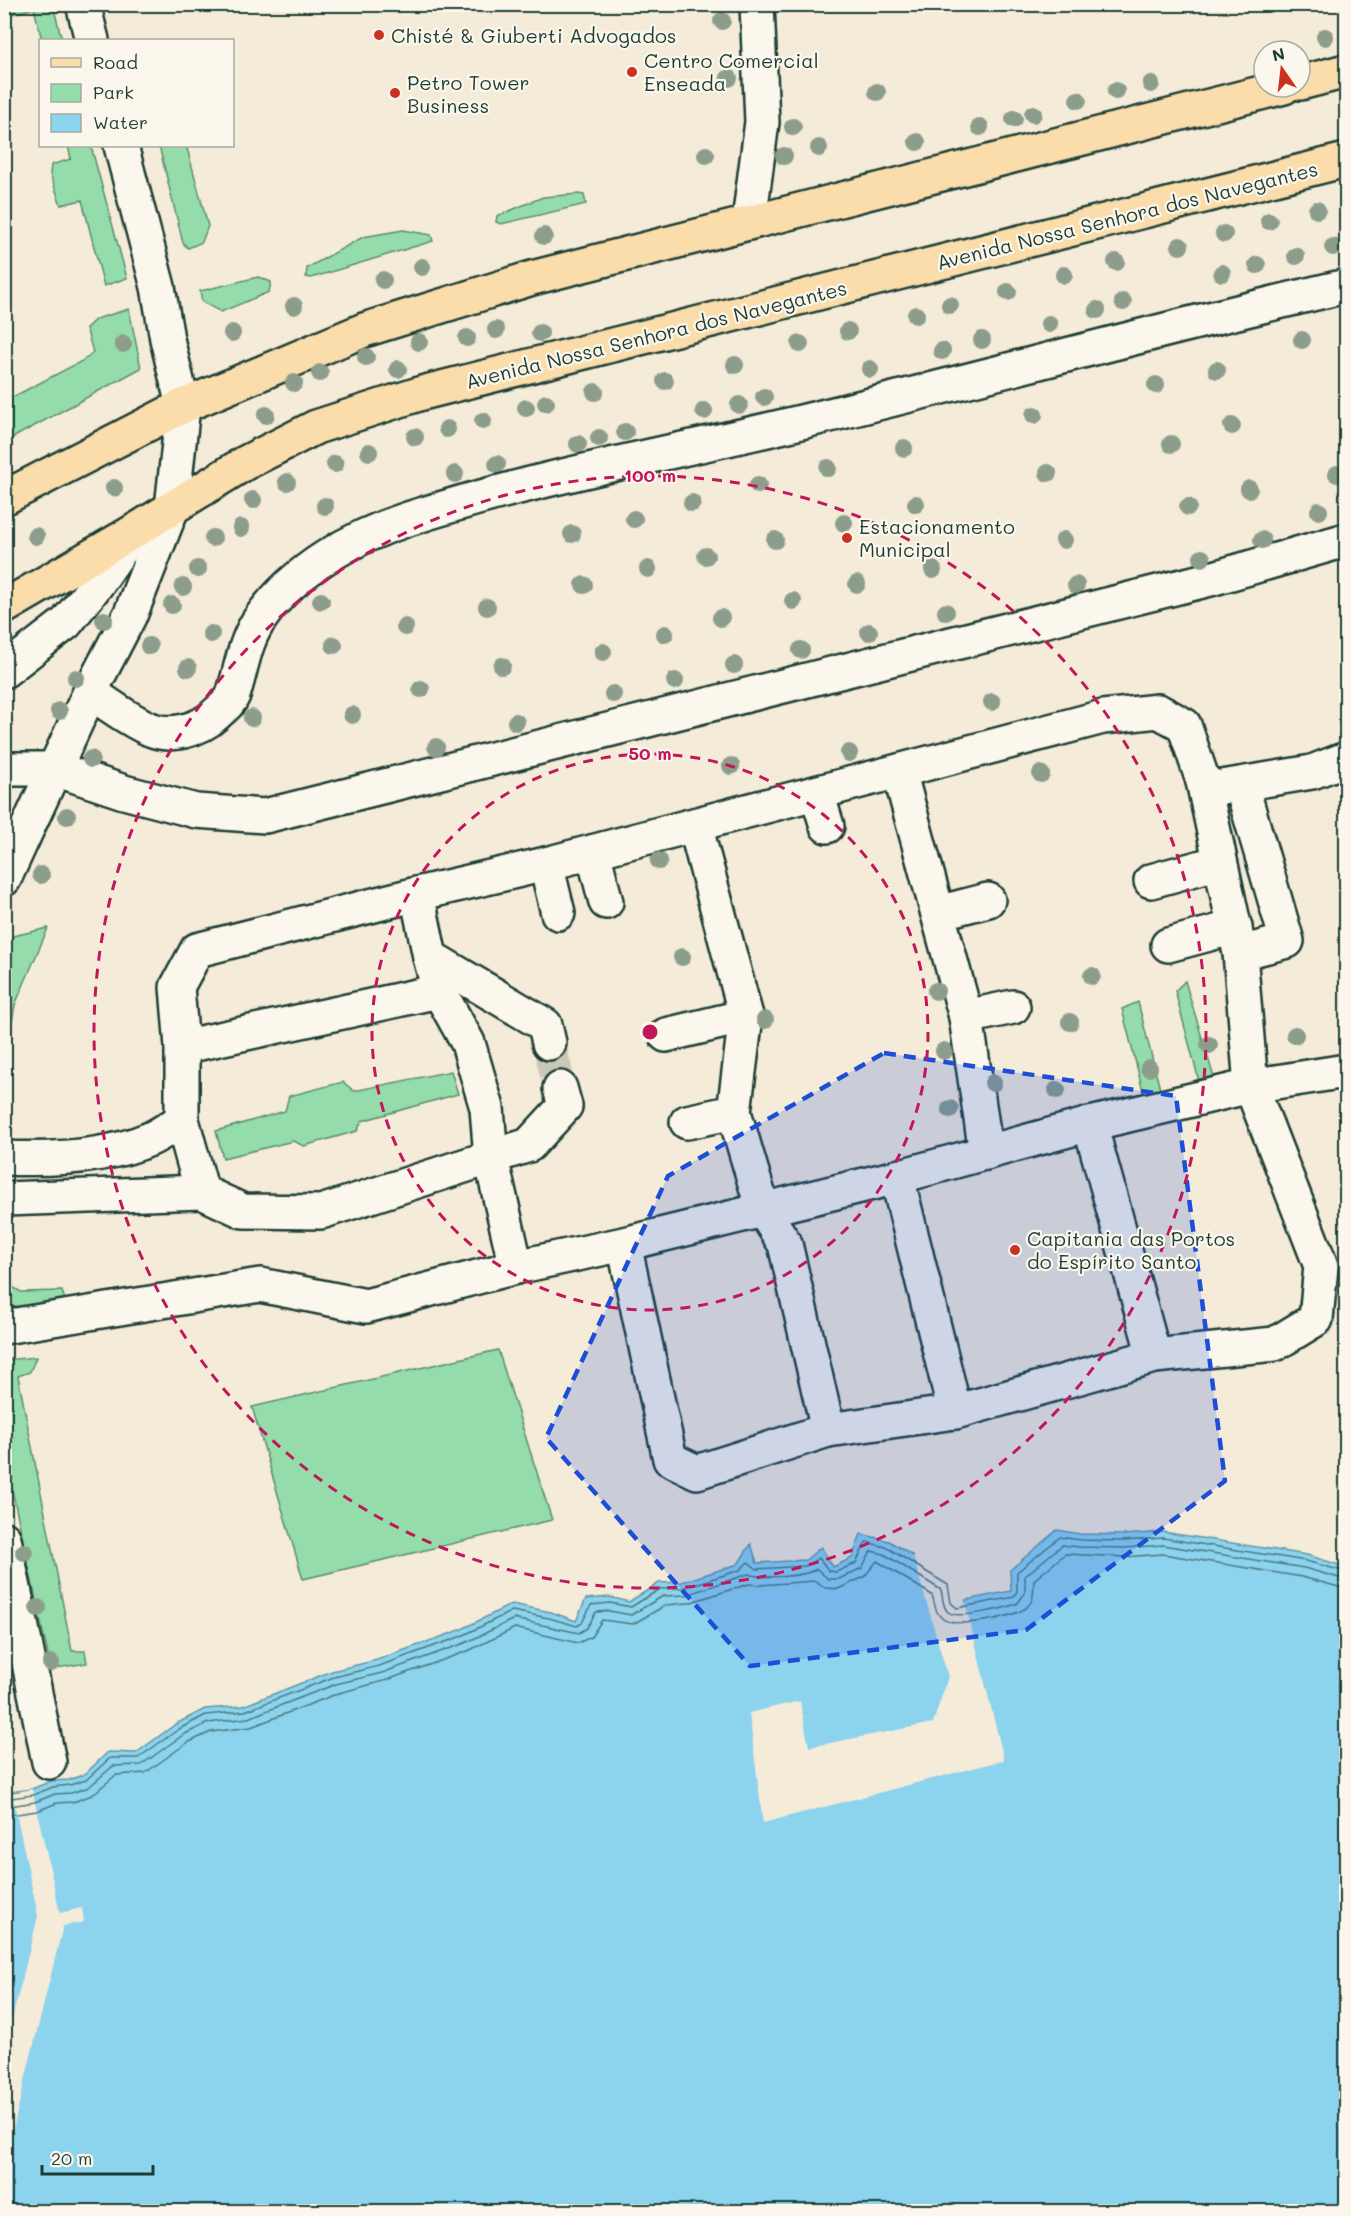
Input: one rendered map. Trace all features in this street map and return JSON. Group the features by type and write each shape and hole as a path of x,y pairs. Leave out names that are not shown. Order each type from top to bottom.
{"main road":[{"path":"1312,80 1347,71"},
{"path":"4,498 183,406 364,330 532,278 1252,95"},
{"name":"Avenida Nossa Senhora dos Navegantes","path":"4,607 245,463 316,427 422,393 1347,159"}],"street":[{"path":"83,4 92,39"},
{"path":"749,221 762,122 757,4"},
{"path":"4,879 90,692 131,613 172,508 183,406 167,339 158,287 121,147"},
{"path":"90,692 152,731 182,733 207,722 232,699 243,654 260,618 288,586 320,561 373,531 459,502 545,480 805,421 1130,338 1347,286"},
{"path":"4,671 66,623 97,584 133,532"},
{"path":"4,769 55,769 124,792 196,811 265,816 1214,578 1347,540"},
{"path":"202,1192 182,1120 182,1047 177,987 197,950 546,864 1103,717 1158,711 1184,725 1203,781 1238,940 1251,1086 1321,1266 1316,1319 1275,1344 1154,1356 955,1412 828,1430 697,1472 670,1459 624,1244"},
{"path":"1203,781 1216,788 1312,772 1347,759"},
{"path":"899,771 966,1017 986,1153"},
{"path":"1168,945 1238,940 1287,941 1241,784"},
{"path":"817,793 827,826"},
{"path":"695,825 746,1016 734,1112 763,1210 785,1244 828,1430"},
{"path":"592,852 606,902"},
{"path":"1151,881 1220,862"},
{"path":"546,864 558,914"},
{"path":"417,894 439,991 468,1042 487,1108 491,1158 516,1267"},
{"path":"938,913 987,900"},
{"path":"430,957 545,1024 549,1043"},
{"path":"182,1047 439,991"},
{"path":"966,1017 1013,1007"},
{"path":"666,1035 746,1016"},
{"path":"4,1327 260,1285 366,1306 516,1267 624,1244 897,1177 1090,1124 1251,1086 1347,1071"},
{"path":"4,1199 202,1192 243,1211 321,1212 529,1145 565,1106 560,1088"},
{"path":"687,1122 734,1112"},
{"path":"4,1158 43,1159 106,1152 151,1139 182,1120"},
{"path":"1090,1124 1154,1356"},
{"path":"897,1177 955,1412"},
{"path":"4,1539 49,1762"}],"highlighted area":[{"path":"884,1053 1176,1096 1225,1481 1026,1630 750,1666 546,1438 668,1176"}],"green space":[{"path":"4,5 53,5 62,39 42,39 34,8 5,16"},
{"path":"68,147 91,147 127,278 104,286 82,200 61,205 50,174 51,165 71,159"},
{"path":"159,147 187,148 208,226 202,242 188,248 183,243"},
{"path":"584,195 586,204 501,224 496,222 497,216 543,197"},
{"path":"403,230 431,235 433,241 311,278 306,277 307,268 363,237"},
{"path":"258,277 271,282 269,292 221,312 202,302 200,291"},
{"path":"129,309 141,368 5,442 5,401 84,360 93,352 86,328 96,319"},
{"path":"48,928 15,1005 5,1062 5,956 13,936"},
{"path":"1185,981 1218,1091 1203,1096 1175,991"},
{"path":"1138,1002 1164,1105 1147,1107 1122,1009"},
{"path":"451,1071 458,1094 362,1121 357,1131 304,1146 293,1141 223,1158 216,1131 285,1111 289,1096 343,1082 354,1091"},
{"path":"4,1282 21,1292 62,1291 67,1306 5,1308"},
{"path":"498,1350 552,1520 303,1579 252,1407"},
{"path":"36,1357 30,1372 18,1376 72,1651 85,1651 87,1663 51,1669 5,1458 5,1360"}],"water":[{"path":"1057,1530 1080,1534 1124,1535 1163,1532 1307,1555 1346,1567 1346,2211 5,2211 4,1793 32,1789 51,1781 69,1780 85,1774 108,1752 136,1753 176,1724 205,1709 243,1706 332,1671 377,1660 460,1630 512,1604 551,1612 576,1621 586,1599 610,1597 629,1602 659,1583 682,1582 738,1564 751,1544 757,1563 806,1560 821,1547 833,1567 852,1558 861,1534 889,1541 955,1582 957,1602 1011,1591 1010,1570"}],"pier":[{"path":"912,1552 957,1581 959,1598 964,1598 1004,1760 763,1823 749,1713 800,1701 809,1747 933,1723 948,1677"},
{"path":"32,1789 60,1913 82,1908 84,1922 63,1926 5,2161 5,2047 38,1916 12,1793"}],"tunnel":[{"path":"549,1043 560,1088"}],"place":[{"name":"Chisté & Giuberti Advogados","path":"379,35"},
{"name":"Centro Comercial Enseada","path":"632,72"},
{"name":"Petro Tower Business","path":"395,93"},
{"name":"Estacionamento Municipal","path":"847,538"},
{"name":"Capitania das Portos do Espírito Santo","path":"1015,1250"}]}
